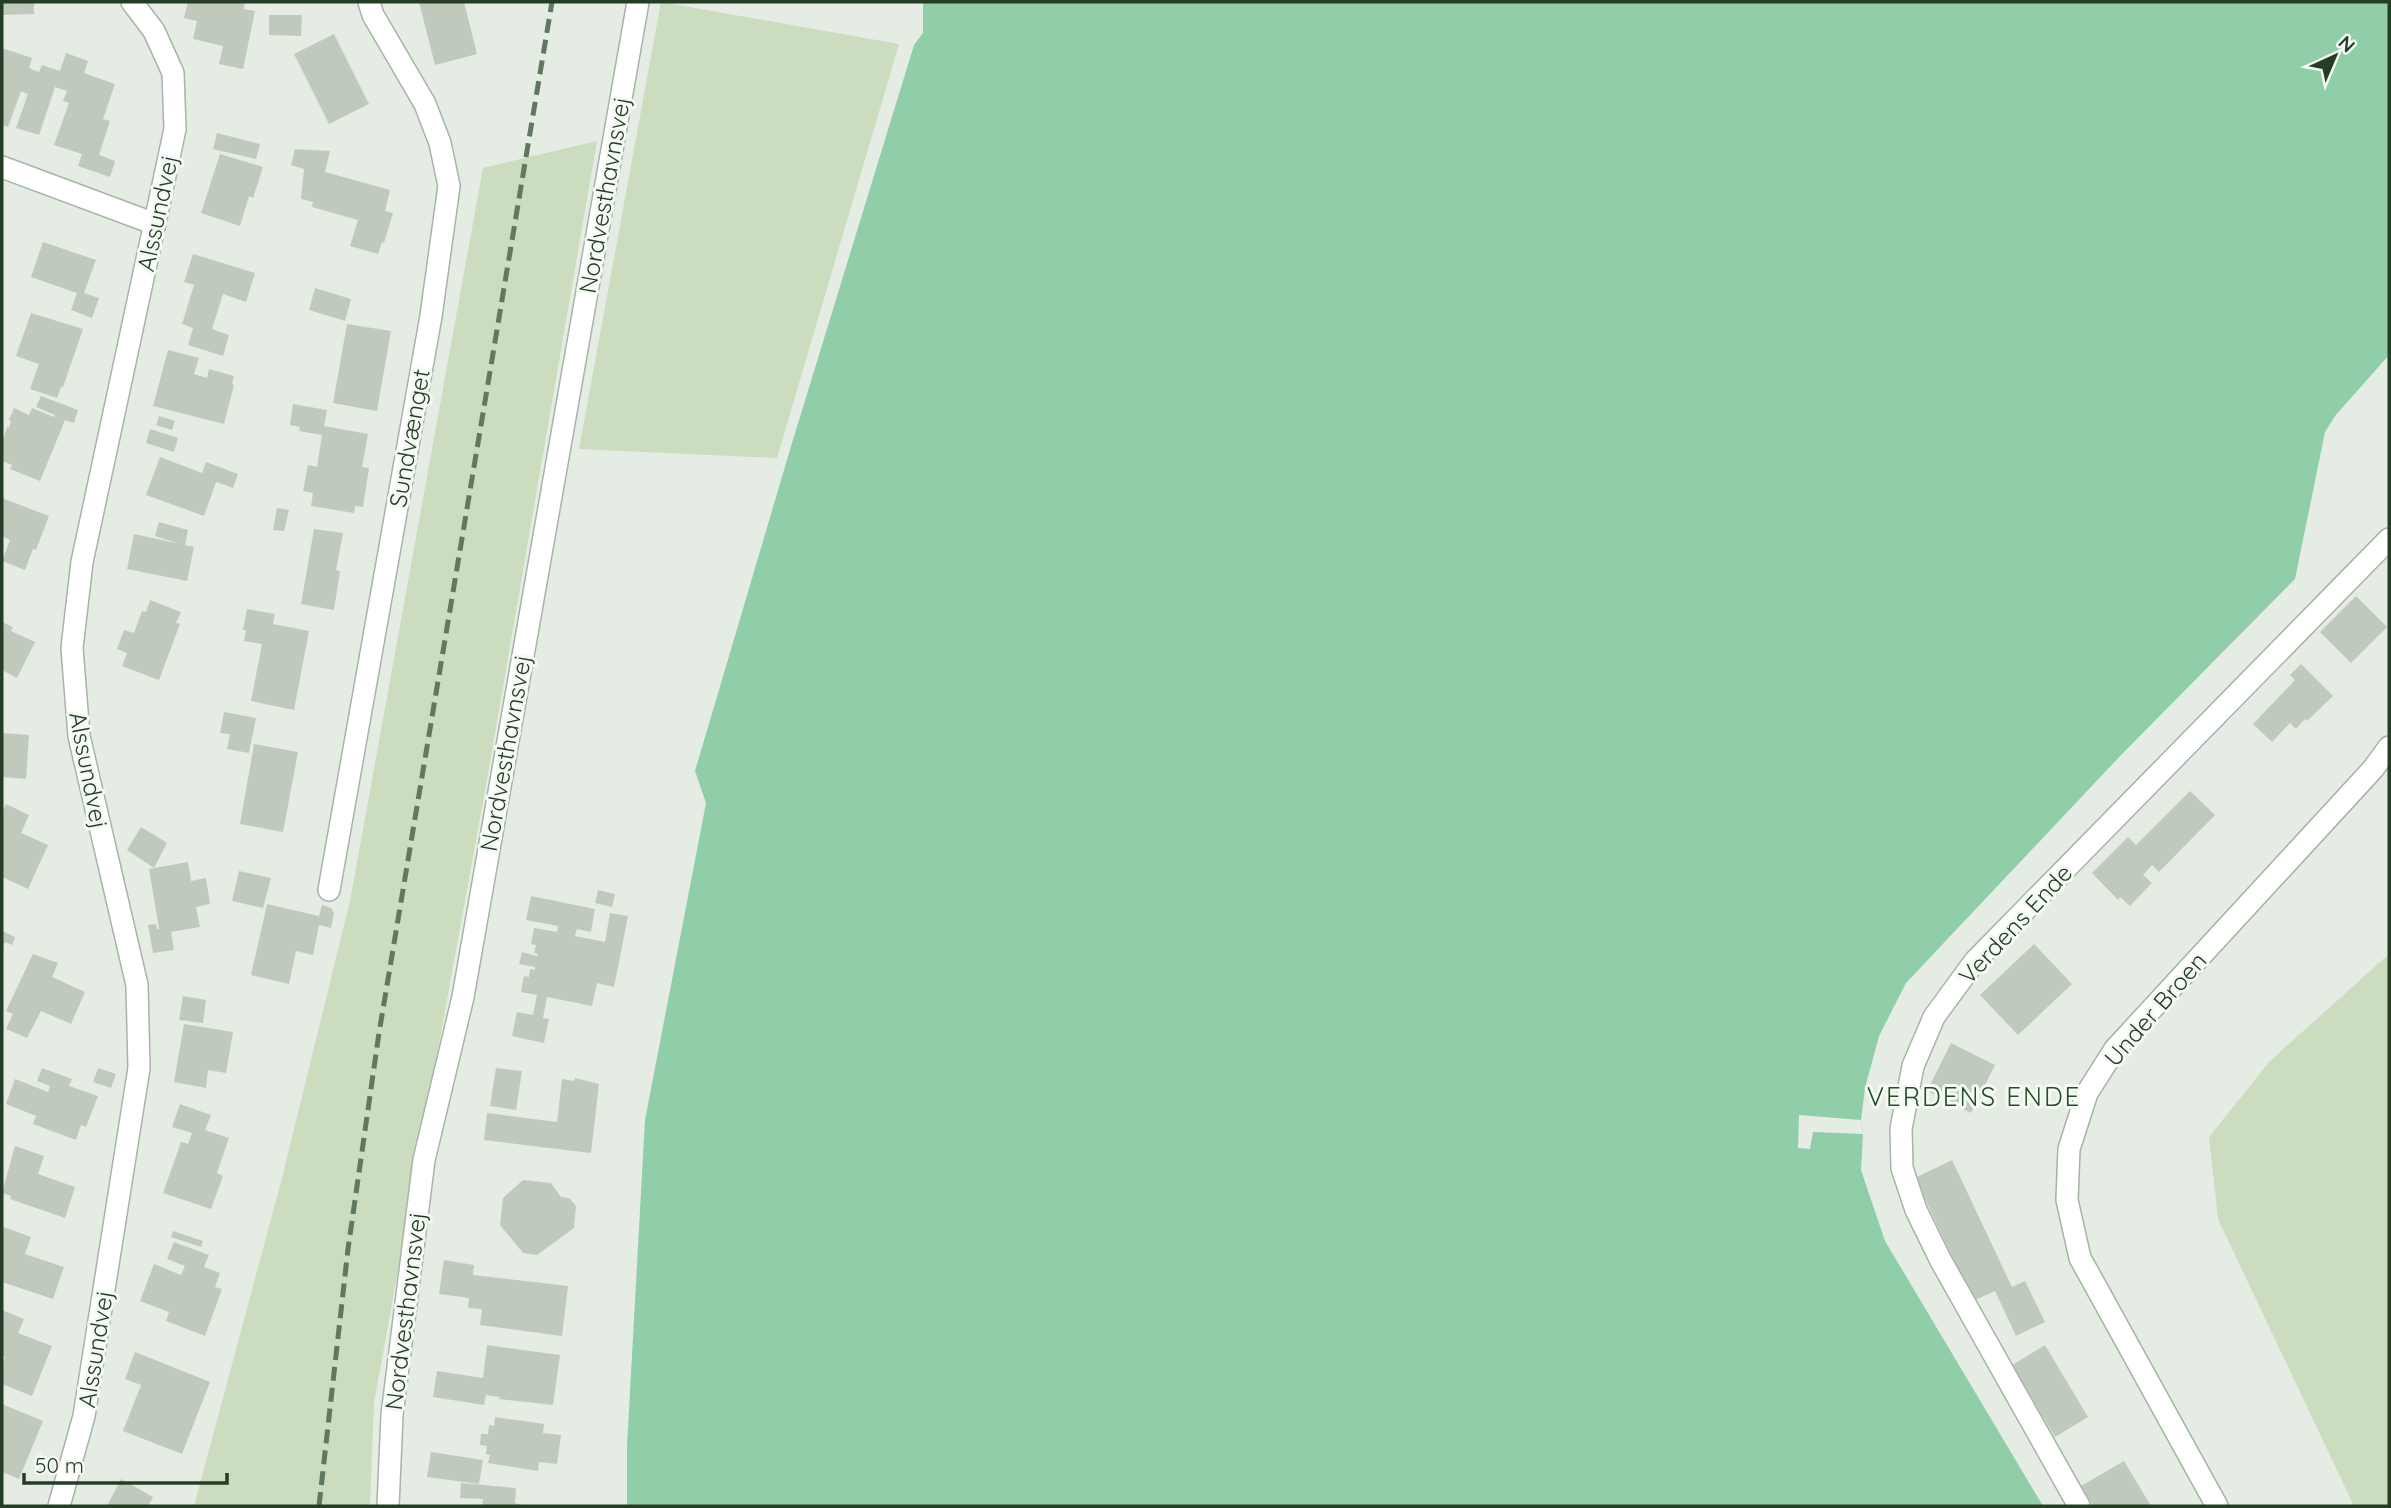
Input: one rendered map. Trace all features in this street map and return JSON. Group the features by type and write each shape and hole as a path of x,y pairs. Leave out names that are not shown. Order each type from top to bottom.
{"street":[{"name":"Alssundvej","path":"60,1506 84,1416 139,1068 137,985 79,736 72,648 82,562 175,130 173,73 154,31 132,2"},
{"name":"Sundvænget","path":"329,890 431,316 449,186 440,143 425,104 373,15 369,2"},
{"name":"Nordvesthavnsvej","path":"388,1506 392,1415 424,1160 463,997 638,2"},
{"path":"2,167 155,224"},
{"name":"Verdens Ende","path":"2079,1506 1941,1261 1916,1210 1902,1168 1901,1142 1913,1066 1934,1017 1975,961 2389,539"},
{"name":"Under Broen","path":"2217,1506 2080,1258 2067,1200 2069,1149 2087,1093 2115,1049 2373,769 2389,747"}],"shaded area":[{"path":"661,2 899,44 777,458 579,449"},
{"path":"923,2 2389,2 2389,355 2335,416 2325,432 2295,579 2122,754 1906,983 1879,1036 1865,1088 1861,1120 1861,1170 1885,1241 2043,1506 627,1506 627,1446 645,1120 706,803 695,771 914,45 923,33"},
{"path":"597,141 488,774 374,1403 370,1506 194,1506 282,1178 350,901 483,168"},
{"path":"2389,954 2389,1506 2354,1506 2218,1219 2209,1137 2270,1061"}],"pier":[{"path":"1799,1115 1861,1120 1863,1134 1813,1132 1810,1149 1798,1148"}],"building":[{"path":"2,2 34,2 34,14 2,15"},
{"path":"188,2 245,2 244,9 255,11 243,69 219,64 223,46 193,39 197,21 184,18"},
{"path":"419,2 464,2 477,54 435,65"},
{"path":"269,15 302,15 301,36 269,35"},
{"path":"334,34 369,104 329,124 294,54"},
{"path":"2,48 32,58 29,68 39,72 42,65 60,71 66,53 88,61 84,73 115,84 103,119 110,121 99,155 115,161 110,177 78,166 82,154 54,145 69,103 63,101 67,91 55,87 39,135 16,128 28,94 21,91 8,127 2,125"},
{"path":"217,133 260,144 256,159 213,149"},
{"path":"295,149 330,151 325,172 390,190 385,211 393,213 378,254 350,246 358,220 312,207 313,202 301,199 304,169 291,165"},
{"path":"220,154 263,167 253,198 249,196 240,226 201,213"},
{"path":"43,242 96,260 84,293 99,298 92,318 71,310 77,293 31,277"},
{"path":"193,254 255,273 246,302 223,294 212,329 229,335 223,356 188,345 193,328 182,324 194,285 184,282"},
{"path":"315,288 351,299 345,321 309,310"},
{"path":"31,313 83,329 57,398 30,389 39,364 16,356"},
{"path":"347,324 391,331 377,411 333,403"},
{"path":"168,350 199,358 194,374 207,378 209,369 234,376 224,424 153,406"},
{"path":"41,396 78,410 74,423 65,420 40,481 10,469 12,465 2,461 2,443 14,408 29,415 32,408 54,417 55,415 36,407"},
{"path":"293,404 327,410 324,426 368,434 362,467 369,468 363,507 355,506 354,513 311,506 313,493 303,491 308,465 317,467 322,435 299,431 300,427 290,425"},
{"path":"159,416 175,421 172,430 156,425"},
{"path":"150,429 178,438 174,452 146,443"},
{"path":"160,457 202,473 206,462 238,474 233,488 216,482 204,516 146,495"},
{"path":"2,498 49,516 25,570 2,561 10,540 2,536"},
{"path":"277,508 289,510 284,531 273,530"},
{"path":"159,522 188,530 185,545 194,547 187,581 127,569 134,534 180,544 155,536"},
{"path":"314,529 343,533 336,570 340,571 334,610 301,604"},
{"path":"2356,596 2387,627 2351,663 2320,632"},
{"path":"150,600 181,612 176,623 180,624 159,680 122,666 127,653 117,649 124,630 134,633 142,611 146,612"},
{"path":"247,609 275,614 273,624 309,631 294,710 251,701 262,644 244,641"},
{"path":"2,622 13,627 11,631 35,642 17,678 2,670"},
{"path":"2301,664 2333,696 2296,729 2290,723 2272,742 2253,724 2295,680 2290,675"},
{"path":"224,712 256,718 249,753 227,749 230,734 220,733"},
{"path":"2,733 29,735 26,779 2,777"},
{"path":"254,744 298,752 283,832 240,824"},
{"path":"2190,791 2215,815 2159,872 2152,865 2143,875 2152,883 2130,906 2120,897 2118,900 2092,873 2128,837 2136,845"},
{"path":"6,804 29,815 21,833 48,845 28,889 2,877 2,812"},
{"path":"141,827 167,843 154,868 127,850"},
{"path":"188,862 191,881 206,878 210,904 196,907 200,927 171,932 174,950 153,953 148,925 156,924 159,929 149,869"},
{"path":"239,871 271,878 263,908 232,901"},
{"path":"598,890 615,894 612,907 595,903"},
{"path":"531,896 595,909 591,932 577,929 575,936 605,942 610,913 628,916 614,987 597,983 592,1006 547,997 543,1018 549,1019 544,1043 512,1036 517,1012 533,1015 537,995 521,992 524,976 529,977 530,969 535,970 535,967 519,964 522,952 537,956 538,954 534,953 536,945 531,944 534,928 557,932 558,926 526,920"},
{"path":"267,904 319,916 322,905 331,908 334,913 331,928 319,925 313,955 296,951 289,984 251,975"},
{"path":"2,931 15,937 12,945 5,942 2,949"},
{"path":"2034,944 2072,984 2018,1035 1980,995"},
{"path":"33,954 58,963 52,977 85,992 71,1024 41,1011 27,1038 6,1029 13,1014 6,1011"},
{"path":"183,996 206,1000 203,1023 179,1020"},
{"path":"184,1024 233,1032 226,1073 208,1070 206,1088 174,1082"},
{"path":"1951,1043 1995,1065 1971,1113 1927,1091"},
{"path":"42,1068 72,1079 69,1086 98,1096 86,1127 81,1125 76,1140 33,1124 36,1116 6,1104 15,1079 48,1092 50,1086 37,1081"},
{"path":"98,1068 116,1074 111,1088 93,1082"},
{"path":"496,1068 522,1071 516,1110 490,1106"},
{"path":"575,1078 599,1084 591,1153 484,1140 487,1113 557,1122 562,1079 574,1081"},
{"path":"180,1104 211,1115 205,1130 229,1138 217,1173 223,1176 211,1209 163,1193 181,1142 188,1144 192,1133 172,1127"},
{"path":"15,1146 44,1156 38,1174 75,1187 65,1218 10,1199 11,1196 2,1193"},
{"path":"1952,1160 2012,1287 2025,1281 2045,1322 2016,1336 1995,1291 1973,1301 1915,1178"},
{"path":"523,1180 551,1183 561,1197 569,1198 576,1206 574,1228 537,1255 523,1253 500,1225 503,1198"},
{"path":"4,1227 31,1237 25,1254 64,1267 53,1299 2,1282"},
{"path":"173,1231 203,1241 201,1247 171,1237"},
{"path":"174,1242 209,1255 204,1267 220,1273 215,1287 222,1289 205,1336 166,1321 169,1312 140,1301 154,1264 181,1275 185,1266 167,1259"},
{"path":"444,1260 474,1265 473,1275 568,1286 562,1336 480,1325 482,1309 468,1308 469,1298 439,1294"},
{"path":"2,1310 24,1319 18,1333 52,1346 32,1396 2,1384 5,1357 2,1356"},
{"path":"487,1345 560,1355 553,1405 486,1395 484,1405 433,1397 437,1371 483,1378"},
{"path":"2045,1345 2088,1417 2055,1437 2012,1365"},
{"path":"135,1352 210,1382 182,1454 123,1431 141,1385 125,1379"},
{"path":"2,1404 43,1421 19,1479 2,1472"},
{"path":"495,1417 544,1424 543,1433 561,1435 557,1464 539,1462 538,1471 488,1463 490,1455 486,1454 487,1446 480,1445 481,1434 488,1434 489,1425 494,1426"},
{"path":"431,1452 483,1460 479,1484 427,1477"},
{"path":"2124,1461 2151,1506 2093,1506 2081,1486"},
{"path":"121,1479 153,1497 148,1506 107,1506"},
{"path":"461,1483 516,1488 515,1503 525,1506 482,1506 483,1499 460,1498"}],"railway":[{"path":"319,1506 348,1249 379,1033 552,2"}],"district":[{"name":"VERDENS ENDE","path":"1974,1096"}]}
